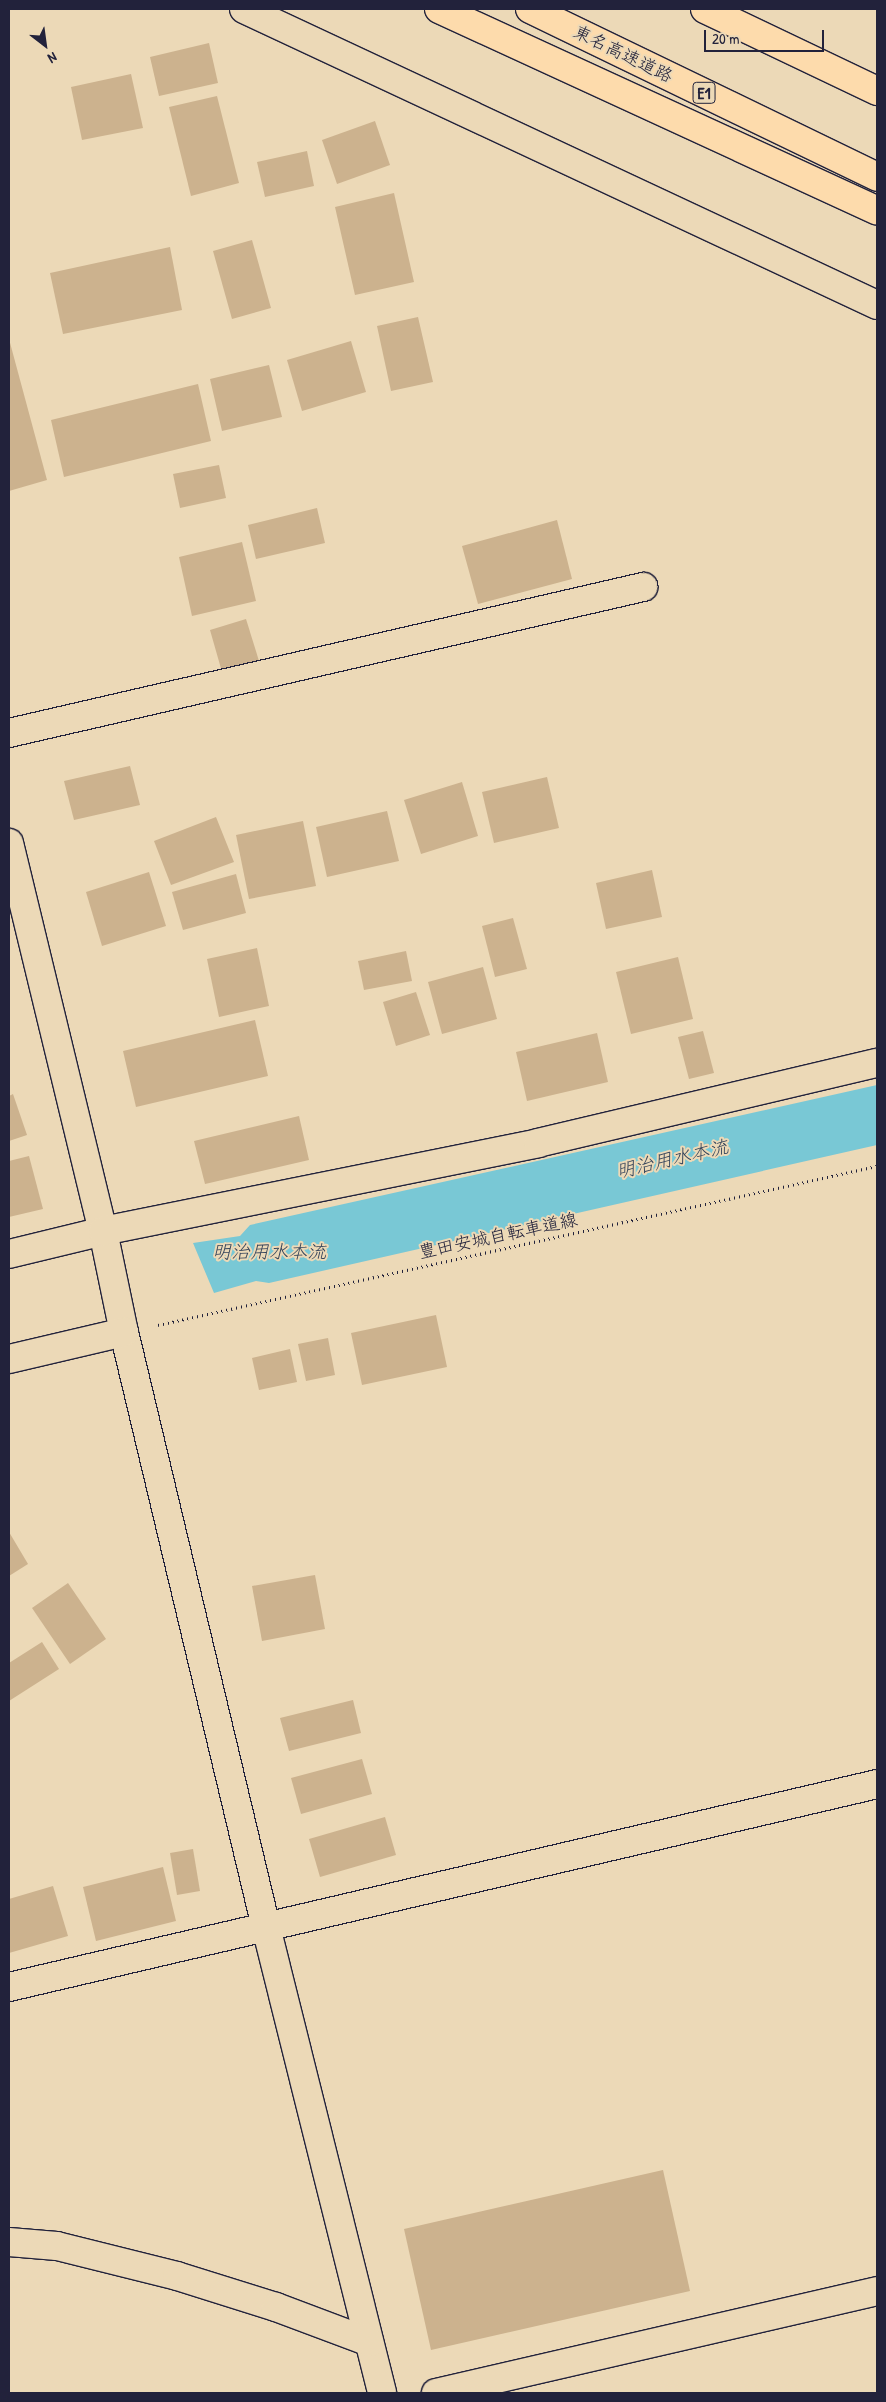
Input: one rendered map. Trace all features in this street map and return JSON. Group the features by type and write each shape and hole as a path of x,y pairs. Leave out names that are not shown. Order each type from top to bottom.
{"highway":[{"path":"439,9 877,210"},
{"name":"東名高速道路","path":"530,9 877,177"},
{"path":"705,9 877,91"}],"street":[{"path":"244,9 877,305"},
{"path":"9,732 643,587"},
{"path":"9,843 105,1239 123,1325 266,1927 382,2393"},
{"path":"9,1254 105,1239 538,1143 877,1063"},
{"path":"9,1359 123,1325"},
{"path":"9,1987 877,1784"},
{"path":"9,2242 57,2246 177,2276 276,2307 369,2342"},
{"path":"436,2393 877,2291"}],"path":[{"name":"豊田安城自転車道線","path":"123,1325 877,1166"}],"water":[{"name":"明治用水本流","path":"877,1085 877,1145 269,1283 256,1281 214,1293 193,1243 240,1236 250,1225"}],"building":[{"path":"209,43 218,83 159,96 150,57"},
{"path":"131,74 143,128 82,140 71,87"},
{"path":"217,96 239,183 191,196 169,107"},
{"path":"375,121 390,165 337,184 322,140"},
{"path":"307,151 314,186 265,197 257,162"},
{"path":"394,193 414,282 355,295 335,207"},
{"path":"252,240 271,308 232,319 213,251"},
{"path":"170,247 182,310 63,334 50,273"},
{"path":"418,317 433,382 391,391 377,326"},
{"path":"9,339 47,480 9,491"},
{"path":"351,341 366,392 302,411 287,360"},
{"path":"269,365 282,417 222,431 210,379"},
{"path":"198,384 211,441 64,477 51,420"},
{"path":"219,465 226,498 180,508 173,474"},
{"path":"317,508 325,543 256,559 248,525"},
{"path":"557,520 572,579 478,604 462,546"},
{"path":"242,542 256,601 192,616 179,557"},
{"path":"246,619 259,661 222,672 210,630"},
{"path":"130,766 140,805 74,820 64,781"},
{"path":"547,777 559,828 494,843 482,792"},
{"path":"462,782 478,836 421,854 404,800"},
{"path":"387,811 399,861 327,877 316,827"},
{"path":"216,817 234,862 171,885 154,841"},
{"path":"303,821 316,886 249,899 236,835"},
{"path":"652,870 662,917 606,929 596,883"},
{"path":"149,872 166,926 102,946 86,892"},
{"path":"236,874 246,913 183,930 172,892"},
{"path":"513,918 527,969 495,977 482,926"},
{"path":"257,948 269,1006 219,1017 207,959"},
{"path":"406,951 412,981 364,990 358,961"},
{"path":"678,957 693,1019 631,1034 616,972"},
{"path":"483,967 497,1019 442,1034 428,982"},
{"path":"416,992 430,1035 396,1046 383,1002"},
{"path":"255,1020 268,1076 136,1107 123,1051"},
{"path":"703,1031 714,1073 689,1079 678,1037"},
{"path":"597,1033 608,1082 527,1101 516,1052"},
{"path":"13,1094 27,1135 9,1141 9,1096"},
{"path":"299,1116 309,1160 205,1184 194,1141"},
{"path":"29,1156 43,1209 9,1217 9,1161"},
{"path":"436,1315 447,1367 362,1385 351,1333"},
{"path":"328,1338 335,1375 306,1381 298,1344"},
{"path":"290,1349 297,1382 259,1390 252,1358"},
{"path":"9,1532 28,1564 9,1576"},
{"path":"315,1575 325,1629 262,1641 252,1586"},
{"path":"68,1583 106,1639 70,1664 32,1608"},
{"path":"42,1642 59,1669 9,1701 9,1663"},
{"path":"353,1700 361,1733 289,1751 280,1718"},
{"path":"362,1759 372,1794 301,1814 291,1778"},
{"path":"385,1817 396,1855 320,1877 309,1839"},
{"path":"193,1849 200,1891 177,1895 170,1853"},
{"path":"163,1867 176,1921 96,1941 83,1887"},
{"path":"53,1886 68,1936 9,1953 9,1899"},
{"path":"663,2170 690,2291 431,2350 404,2229"}]}
